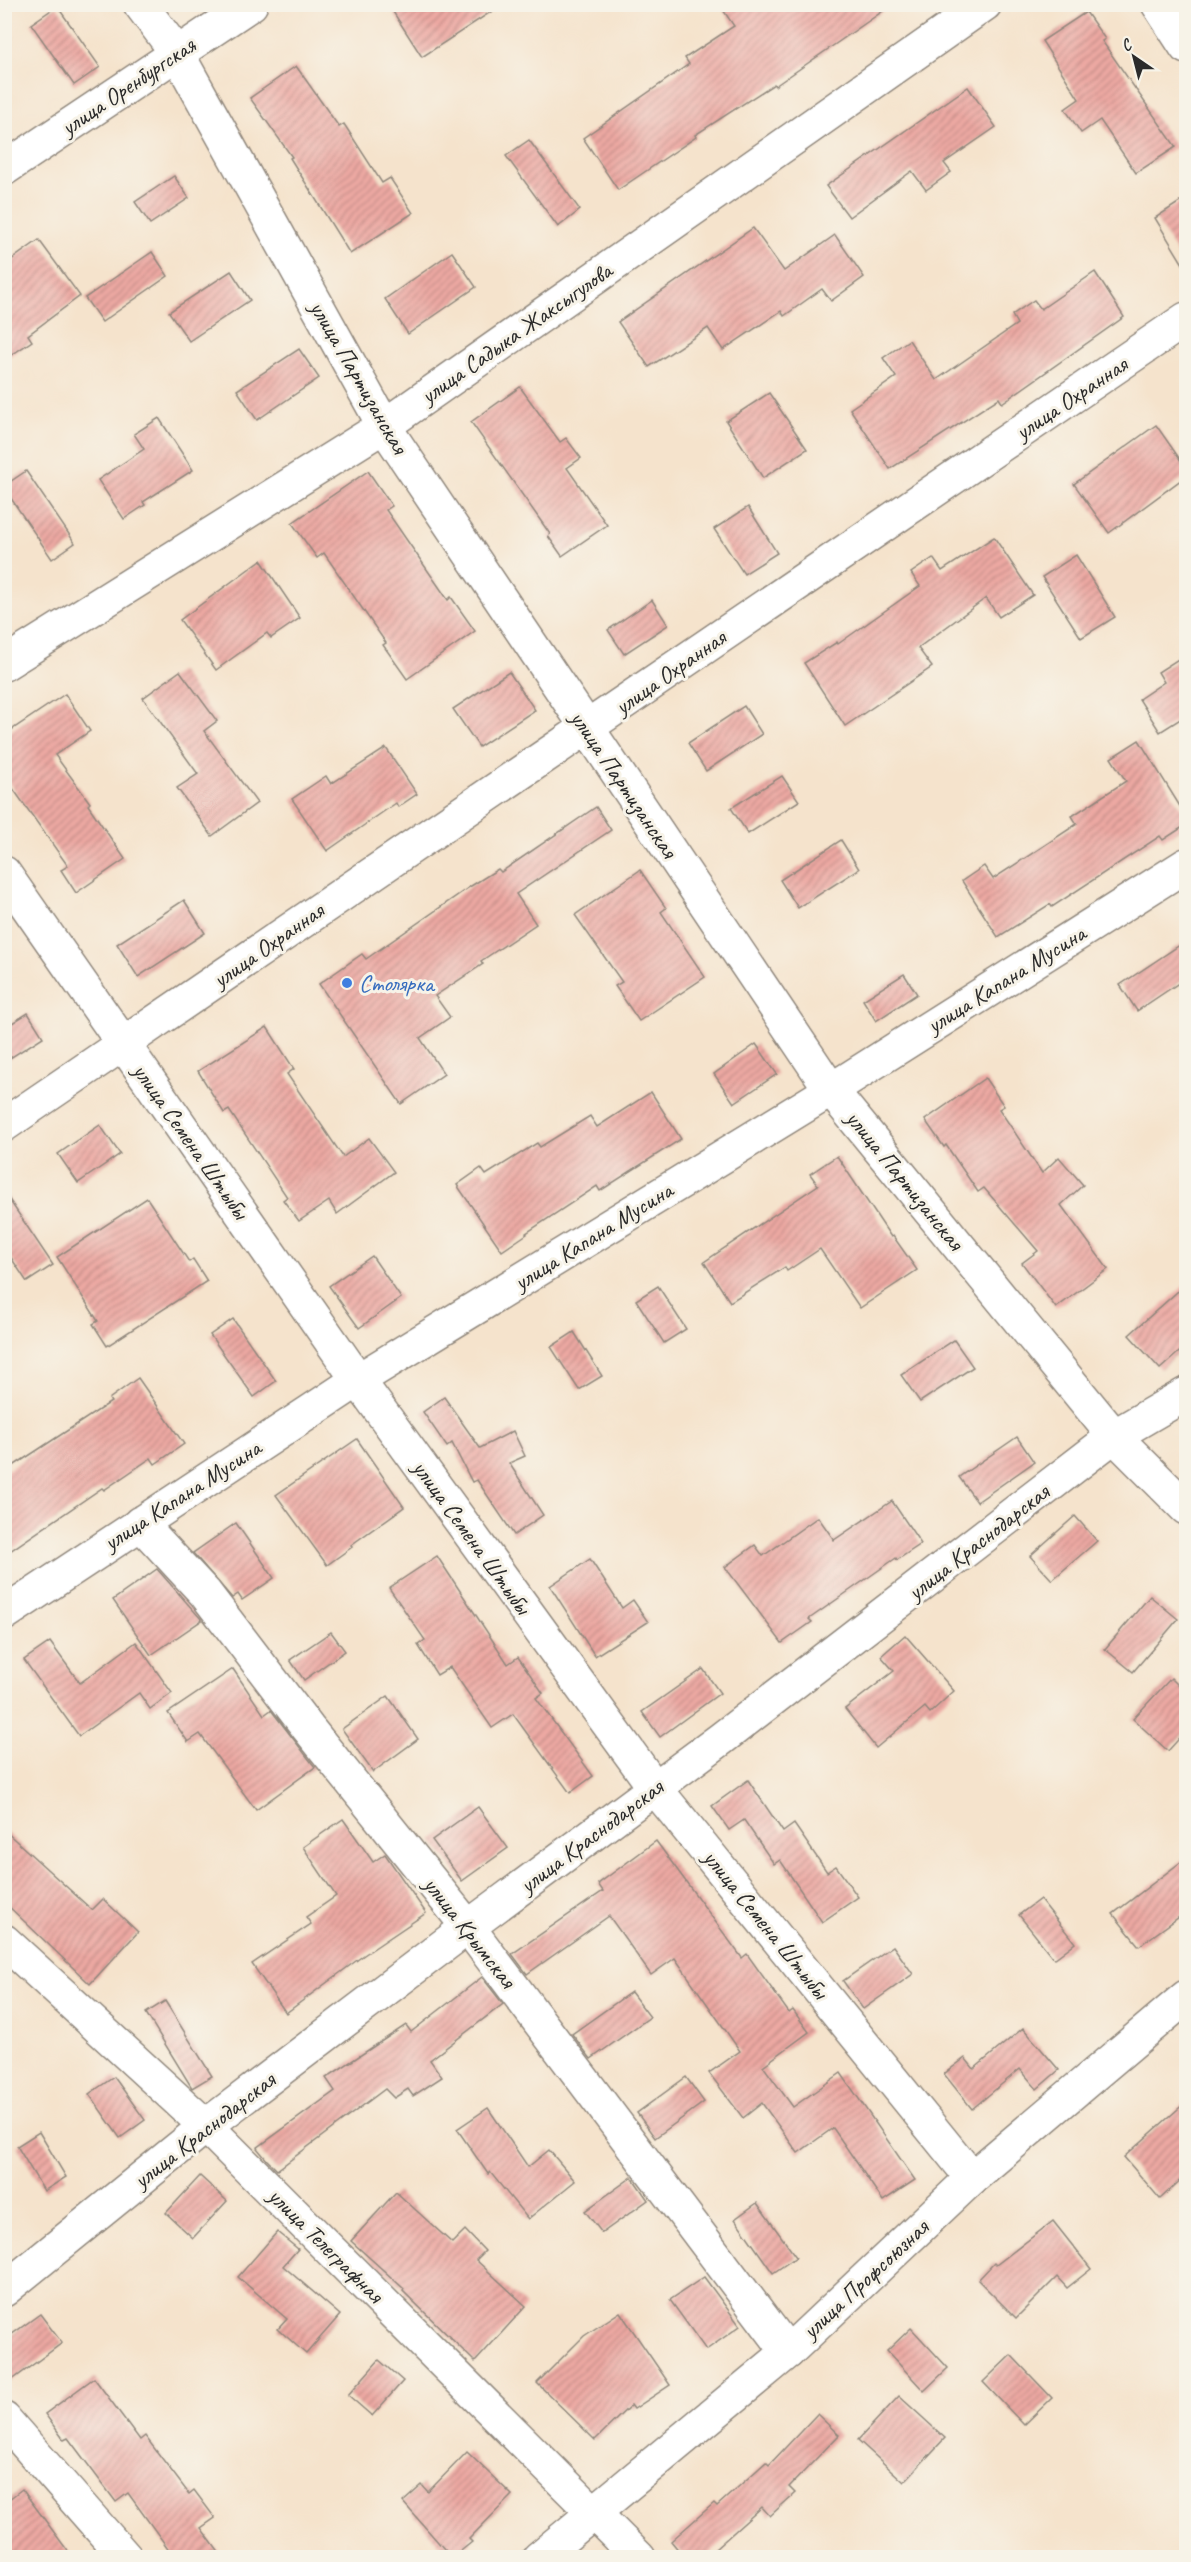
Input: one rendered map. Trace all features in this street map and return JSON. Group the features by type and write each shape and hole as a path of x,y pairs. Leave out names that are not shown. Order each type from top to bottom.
{"street":[{"name":"улица Партизанская","path":"140,4 177,53 384,426 831,1090 1114,1436 1186,1508"},
{"name":"улица Оренбургская","path":"4,169 251,4"},
{"name":"улица Садыка Жаксыгулова","path":"4,664 384,426 985,4"},
{"path":"1158,4 1186,47"},
{"name":"улица Охранная","path":"4,1125 1186,319"},
{"name":"улица Капана Мусина","path":"4,1614 358,1380 831,1090 1186,867"},
{"name":"улица Семена Штыбы","path":"4,873 358,1380 655,1788 972,2178"},
{"name":"улица Краснодарская","path":"4,2290 206,2126 855,1638 1114,1436 1186,1394"},
{"name":"улица Крымская","path":"140,1523 205,1593 308,1728 468,1927 788,2352"},
{"name":"улица Телеграфная","path":"4,1941 206,2126 594,2510 639,2558"},
{"name":"улица Профсоюзная","path":"539,2558 594,2510 788,2352 972,2178 1186,1997"},
{"path":"4,2419 126,2558"}],"building":[{"path":"388,4 503,4 422,57"},
{"path":"719,4 893,4 775,86 774,84 695,135 696,137 618,190 583,138 689,64 685,58 734,26"},
{"path":"57,6 100,67 74,85 31,24"},
{"path":"1086,12 1105,39 1102,41 1176,147 1136,173 1100,120 1081,133 1065,109 1079,99 1042,41"},
{"path":"296,66 339,127 344,124 382,183 390,178 413,213 350,254 290,158 292,157 250,98"},
{"path":"968,87 996,127 944,163 951,172 926,190 912,171 849,217 826,186"},
{"path":"529,140 580,210 558,227 506,156"},
{"path":"174,176 189,198 150,224 135,202"},
{"path":"1186,198 1186,269 1155,218"},
{"path":"753,228 784,271 835,235 864,277 831,301 822,289 784,316 781,311 723,350 708,328 649,367 618,322"},
{"path":"39,240 80,296 28,335 32,341 4,360 4,265"},
{"path":"152,252 168,276 102,322 85,298"},
{"path":"452,252 476,287 408,334 385,299"},
{"path":"231,271 250,300 189,341 169,312"},
{"path":"1095,272 1124,317 1002,403 999,398 890,469 850,409 896,377 883,358 909,340 936,380 1017,324 1012,315 1034,300 1041,309"},
{"path":"299,349 319,378 257,420 237,390"},
{"path":"520,387 560,442 566,438 581,458 567,468 607,525 562,556 548,536 550,534 471,422"},
{"path":"769,393 807,449 763,478 726,421"},
{"path":"159,418 193,470 143,502 145,505 124,519 98,480 144,449 134,434"},
{"path":"1156,425 1186,468 1186,476 1109,533 1074,484"},
{"path":"26,471 75,543 52,559 4,488"},
{"path":"368,471 392,506 386,510 448,600 451,597 475,631 407,679 383,645 386,643 324,553 317,558 292,523"},
{"path":"748,507 777,553 744,574 714,529"},
{"path":"994,537 1033,595 999,617 986,598 918,648 932,667 845,726 804,663 837,642 838,644 920,586 911,573 933,558 942,571"},
{"path":"1076,555 1115,617 1081,638 1042,577"},
{"path":"261,560 300,618 271,638 267,633 216,670 180,620"},
{"path":"652,600 668,625 624,654 608,630"},
{"path":"1186,654 1186,718 1185,716 1160,732 1139,699 1164,682 1158,672"},
{"path":"180,671 217,721 204,731 257,803 212,836 177,788 198,774 143,698"},
{"path":"509,672 535,710 479,747 453,709"},
{"path":"65,694 90,731 55,755 90,803 88,805 125,859 76,893 61,870 68,866 4,776 4,735"},
{"path":"744,706 762,734 706,771 688,743"},
{"path":"1139,740 1186,816 1186,825 1163,840 1160,836 1052,907 1050,904 998,937 962,881 984,866 993,879 1077,824 1072,816 1126,781 1111,758"},
{"path":"386,748 417,794 398,807 396,803 327,851 292,799 326,776 331,784"},
{"path":"782,776 799,801 748,834 731,808"},
{"path":"596,807 611,830 516,894 536,924 481,961 483,964 435,996 450,1017 420,1038 444,1074 401,1104 319,984 362,954 366,959 471,886 498,869 501,872"},
{"path":"841,840 859,869 798,908 780,880"},
{"path":"640,870 666,908 661,912 705,977 639,1021 615,986 622,982 575,915"},
{"path":"184,900 205,933 138,977 117,944"},
{"path":"1186,941 1186,978 1137,1011 1120,985"},
{"path":"904,974 917,994 876,1021 863,1000"},
{"path":"28,1013 43,1037 4,1062 4,1028"},
{"path":"267,1027 294,1069 287,1074 343,1157 369,1138 394,1172 337,1214 329,1201 299,1221 283,1200 287,1197 229,1110 224,1113 198,1071"},
{"path":"756,1044 777,1074 734,1103 714,1074"},
{"path":"985,1078 1004,1106 999,1109 1042,1173 1059,1157 1083,1185 1061,1205 1108,1269 1056,1308 1022,1263 1038,1251 984,1188 978,1192 946,1145 944,1147 925,1120"},
{"path":"651,1092 681,1139 600,1191 597,1186 502,1251 457,1185 481,1168 486,1175 537,1143 540,1147 590,1116 597,1127"},
{"path":"100,1125 120,1154 78,1183 58,1154"},
{"path":"837,1156 891,1237 893,1236 917,1270 860,1308 820,1249 787,1271 785,1267 730,1302 704,1262 818,1185 810,1174"},
{"path":"4,1192 53,1265 27,1282 4,1247"},
{"path":"147,1198 189,1262 193,1259 207,1281 107,1346 93,1324 98,1321 57,1257"},
{"path":"372,1256 401,1298 359,1328 329,1286"},
{"path":"1186,1284 1186,1346 1160,1369 1129,1335"},
{"path":"658,1286 686,1329 664,1343 636,1300"},
{"path":"233,1319 276,1381 254,1397 210,1335"},
{"path":"574,1332 602,1376 579,1390 551,1347"},
{"path":"954,1340 973,1367 920,1402 901,1375"},
{"path":"138,1378 184,1444 155,1464 151,1458 104,1490 102,1488 4,1555 4,1472 111,1402 109,1399"},
{"path":"444,1397 480,1448 513,1431 525,1456 509,1463 543,1515 514,1535 477,1480 472,1482 452,1443 447,1447 423,1412"},
{"path":"1017,1437 1034,1462 977,1502 959,1477"},
{"path":"357,1439 404,1507 327,1565 276,1495"},
{"path":"892,1501 921,1544 897,1560 896,1558 809,1619 812,1622 782,1643 725,1567 755,1545 763,1556 818,1517 834,1540"},
{"path":"1075,1516 1097,1541 1052,1580 1030,1556"},
{"path":"236,1523 274,1578 242,1600 238,1594 232,1598 193,1553"},
{"path":"437,1556 508,1664 518,1657 543,1693 536,1698 593,1776 570,1793 513,1714 492,1728 450,1667 437,1675 418,1645 425,1640 389,1588"},
{"path":"590,1559 622,1608 633,1600 648,1622 595,1656 550,1586"},
{"path":"157,1569 202,1620 151,1655 113,1600"},
{"path":"1150,1596 1178,1619 1133,1672 1105,1649"},
{"path":"331,1632 345,1651 304,1680 290,1660"},
{"path":"905,1635 954,1691 930,1713 925,1707 876,1748 845,1709 894,1671 881,1656"},
{"path":"50,1642 80,1683 136,1642 172,1693 150,1709 139,1693 79,1736 24,1660"},
{"path":"233,1669 264,1715 271,1710 315,1767 256,1810 200,1734 188,1742 168,1713"},
{"path":"703,1669 720,1693 660,1737 642,1712"},
{"path":"1171,1678 1186,1693 1186,1731 1168,1751 1133,1719"},
{"path":"388,1696 418,1739 373,1772 342,1729"},
{"path":"748,1780 783,1832 794,1824 827,1872 836,1866 858,1897 822,1922 780,1860 774,1864 744,1820 729,1830 712,1806"},
{"path":"478,1807 508,1848 462,1881 432,1840"},
{"path":"343,1819 373,1862 385,1854 426,1913 364,1955 286,2013 252,1964 311,1924 306,1917 336,1896 303,1847"},
{"path":"4,1830 92,1910 103,1899 138,1932 90,1984 4,1902"},
{"path":"656,1841 742,1958 747,1954 789,2013 793,2010 809,2032 763,2066 793,2107 841,2073 915,2180 883,2201 833,2128 798,2153 762,2103 743,2118 709,2073 740,2051 675,1958 651,1975 609,1916 527,1974 512,1954 603,1891 598,1884"},
{"path":"1186,1858 1186,1912 1139,1946 1113,1914"},
{"path":"1040,1899 1075,1943 1054,1959 1019,1915"},
{"path":"893,1946 913,1974 863,2009 843,1981"},
{"path":"482,1977 503,2004 430,2060 442,2077 413,2096 408,2089 394,2098 385,2089 277,2170 257,2148 335,2091 326,2078 406,2025 411,2032"},
{"path":"631,1992 650,2017 591,2059 572,2034"},
{"path":"165,2001 212,2076 192,2088 146,2013"},
{"path":"1023,2028 1059,2070 1037,2089 1020,2069 972,2109 944,2074 965,2058 974,2069"},
{"path":"114,2077 145,2120 120,2138 89,2094"},
{"path":"686,2077 704,2102 655,2138 637,2113"},
{"path":"1186,2102 1186,2175 1160,2199 1124,2157"},
{"path":"488,2108 528,2167 549,2150 575,2181 528,2219 490,2172 488,2174 457,2129"},
{"path":"39,2132 66,2177 44,2191 17,2146"},
{"path":"200,2176 227,2201 193,2238 166,2213"},
{"path":"632,2177 648,2200 602,2233 585,2211"},
{"path":"396,2192 452,2243 465,2230 485,2251 476,2260 526,2306 475,2362 403,2291 404,2289 351,2241"},
{"path":"757,2203 796,2257 773,2273 735,2219"},
{"path":"1053,2221 1091,2269 1067,2288 1057,2277 1016,2318 978,2280 994,2263 996,2265"},
{"path":"277,2232 298,2249 283,2266 340,2315 306,2354 278,2329 287,2319 238,2277"},
{"path":"704,2277 740,2326 706,2350 670,2300"},
{"path":"620,2312 670,2385 634,2409 631,2405 595,2440 537,2383 584,2336"},
{"path":"40,2314 62,2343 4,2386 4,2340"},
{"path":"911,2328 948,2368 924,2391 887,2351"},
{"path":"1011,2355 1052,2398 1024,2425 983,2382"},
{"path":"379,2360 403,2381 372,2416 348,2395"},
{"path":"94,2378 140,2440 145,2436 189,2494 194,2490 215,2518 201,2528 223,2558 175,2558 128,2493 116,2502 68,2438 64,2440 45,2414"},
{"path":"899,2396 945,2438 904,2482 858,2440"},
{"path":"817,2414 839,2435 789,2487 795,2493 770,2516 762,2507 705,2558 685,2558 671,2541 714,2503 717,2506 766,2462 769,2465"},
{"path":"467,2452 512,2495 469,2539 472,2542 452,2558 403,2502 422,2485 428,2492"},
{"path":"22,2489 73,2558 4,2558 4,2503"}],"place":[{"name":"Столярка","path":"347,983"}]}
